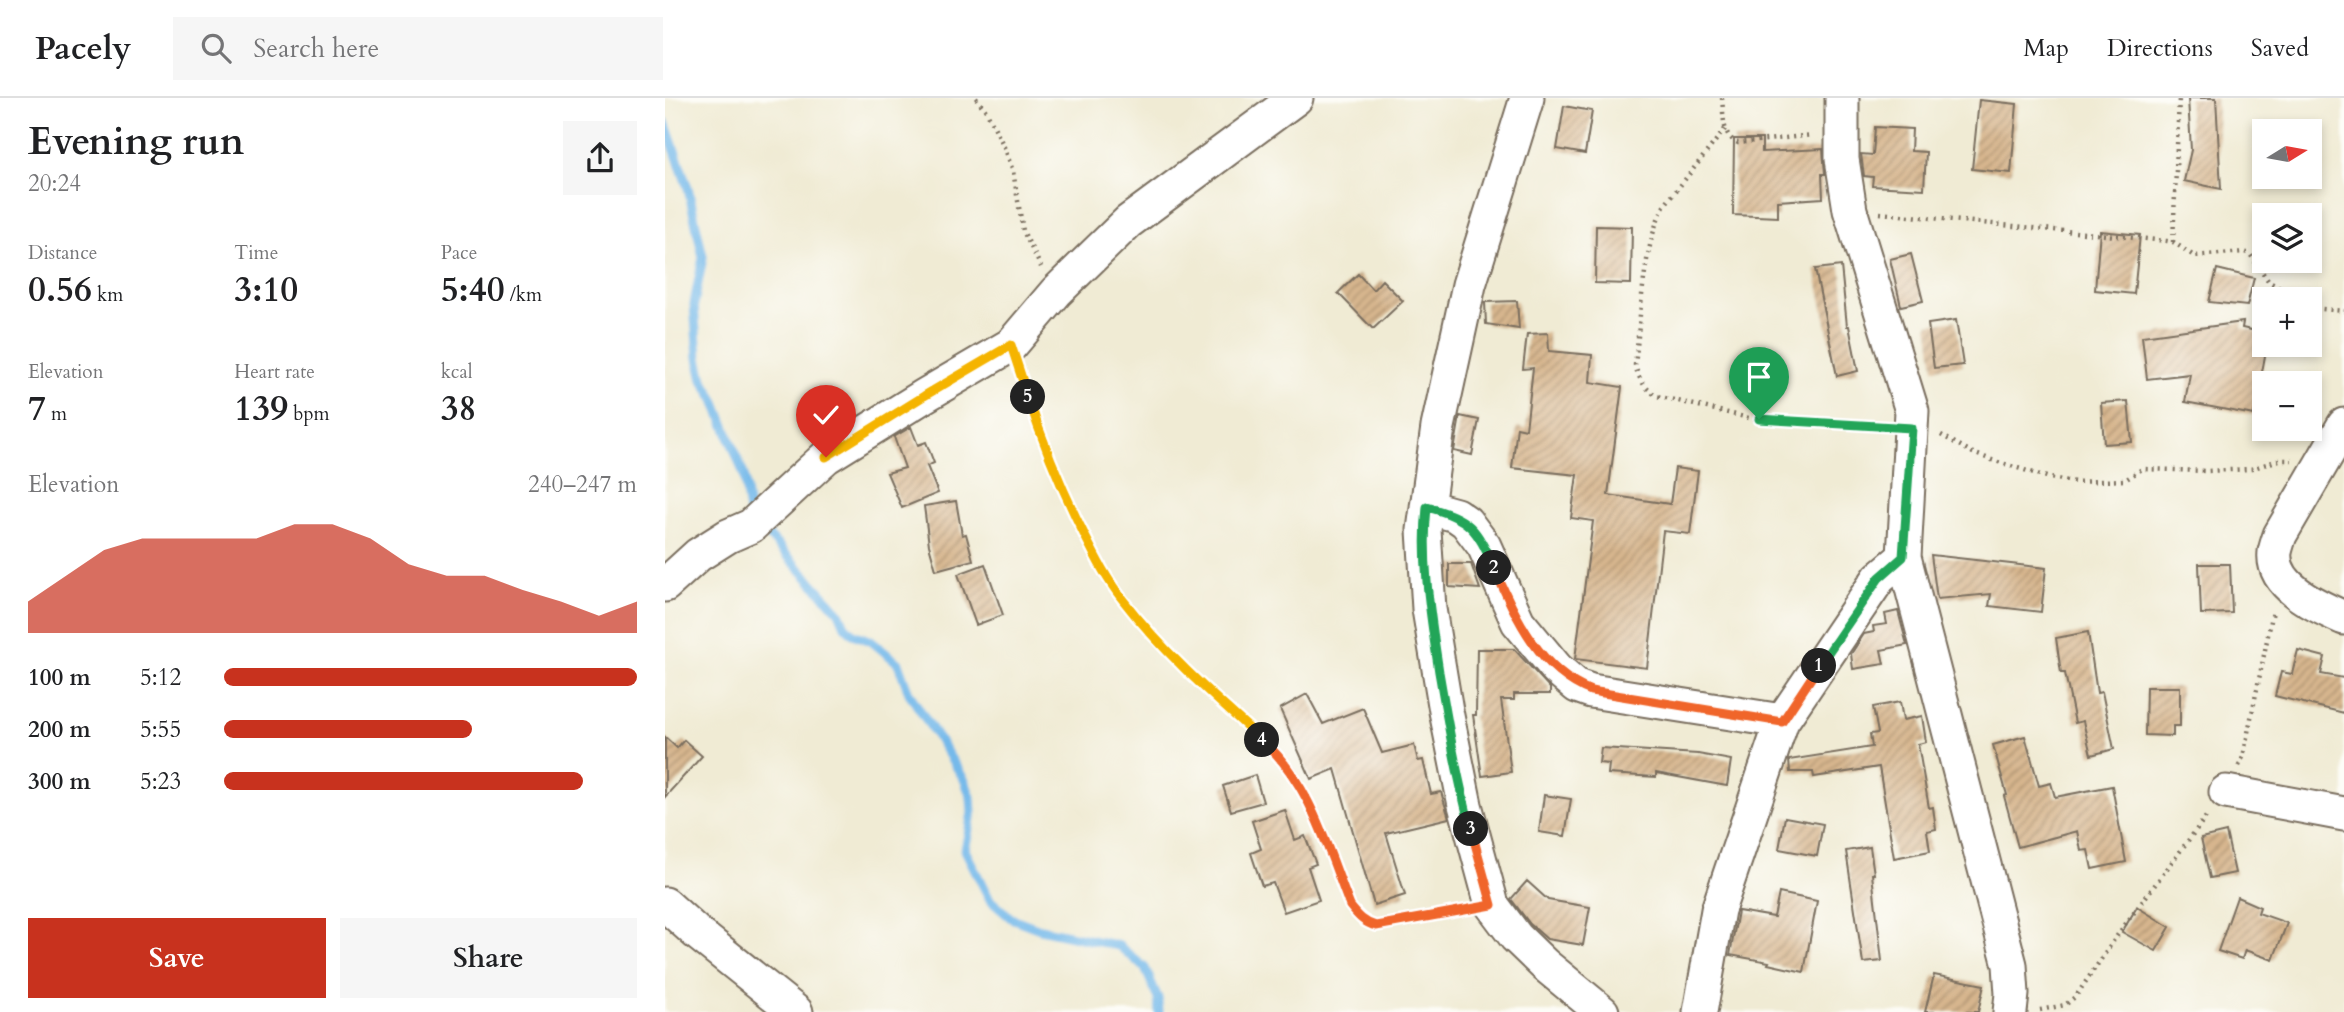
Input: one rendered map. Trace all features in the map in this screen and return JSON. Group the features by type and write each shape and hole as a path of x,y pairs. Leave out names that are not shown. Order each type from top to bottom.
{"street":[{"path":"665,585 698,555 762,517 826,457 1011,345 1056,292 1128,222 1296,98"},
{"path":"1527,98 1469,285 1438,427 1424,530 1429,609 1465,805 1492,905 1516,936 1545,965 1602,1012"},
{"path":"1842,98 1842,159 1850,210 1912,423 1903,557 2011,965 2010,1012"},
{"path":"2344,425 2280,536 2274,554 2280,573 2300,598 2344,618"},
{"path":"1427,507 1456,515 1475,533 1484,546 1518,622 1556,669 1577,686 1591,691 1782,722"},
{"path":"1700,1012 1718,910 1782,722 1879,578 1903,557"},
{"path":"2226,792 2344,814"},
{"path":"665,904 696,933 796,1012"}],"path":[{"path":"976,98 997,130 1013,171 1023,231 1030,248 1056,292"},
{"path":"1722,98 1725,129 1732,140 1738,143 1842,131"},
{"path":"2173,242 2179,98"},
{"path":"1725,129 1664,206 1657,219 1649,253 1635,365 1639,379 1647,390 1657,396 1744,418 1912,423 1982,457 2050,478 2075,482 2125,480 2142,469 2251,469 2285,458 2320,467"},
{"path":"1850,210 2173,242 2194,256 2235,252 2250,254 2269,282 2279,287"},
{"path":"2322,309 2344,311"},
{"path":"1011,345 1049,459 1099,563 1122,599 1189,674 1288,767 1301,786 1350,906 1358,917 1376,926 1492,905"},
{"path":"2032,1012 2065,1004 2076,996 2121,930 2226,792 2243,757 2280,573"}],"building":[{"path":"2188,98 2216,98 2221,189 2184,181 2191,150"},
{"path":"1979,100 2017,104 2011,173 1972,169"},
{"path":"1564,106 1592,111 1585,154 1557,149"},
{"path":"1875,127 1912,129 1911,151 1926,152 1924,189 1872,186 1873,177 1864,176 1861,154 1873,155"},
{"path":"1734,139 1762,139 1762,152 1823,149 1823,198 1778,201 1778,217 1733,215"},
{"path":"1596,226 1632,227 1631,284 1595,283"},
{"path":"2100,231 2140,235 2134,294 2095,290"},
{"path":"1911,254 1923,301 1901,306 1890,259"},
{"path":"1841,266 1847,326 1858,371 1837,376 1815,269"},
{"path":"2217,269 2254,278 2247,306 2209,302"},
{"path":"1358,274 1373,290 1382,280 1403,301 1373,329 1338,293"},
{"path":"1517,301 1519,329 1486,324 1485,302"},
{"path":"1956,320 1963,365 1934,368 1928,324"},
{"path":"2243,322 2242,328 2252,330 2252,357 2265,357 2262,371 2252,371 2252,415 2185,402 2190,374 2147,379 2142,336"},
{"path":"1548,333 1549,351 1592,355 1590,382 1622,387 1608,495 1670,504 1675,468 1698,471 1690,534 1663,531 1647,668 1575,659 1593,521 1571,518 1577,475 1512,468 1517,427 1526,429 1533,368 1523,369 1527,334"},
{"path":"2128,401 2132,442 2104,444 2101,403"},
{"path":"1460,416 1479,420 1472,455 1454,451"},
{"path":"911,427 918,445 926,442 934,463 927,466 938,493 902,508 887,473 905,468 894,437"},
{"path":"956,501 962,535 966,534 973,560 936,570 929,545 924,506"},
{"path":"1931,555 2046,568 2041,612 1989,606 1991,594 1937,599"},
{"path":"985,564 1003,615 976,625 958,574"},
{"path":"1449,564 1471,564 1480,589 1449,587"},
{"path":"2199,564 2230,564 2232,613 2201,614"},
{"path":"1898,611 1907,645 1881,650 1884,664 1853,669 1851,654 1864,634 1874,632 1873,626 1887,624 1885,614"},
{"path":"2088,632 2097,693 2102,692 2114,749 2091,755 2083,721 2075,723 2065,673 2061,673 2056,638"},
{"path":"1477,649 1514,649 1550,688 1550,694 1514,694 1514,700 1501,700 1511,772 1482,776 1473,715 1476,715"},
{"path":"2298,650 2325,657 2321,674 2344,678 2344,713 2275,696 2281,672 2292,674"},
{"path":"2146,687 2180,687 2180,726 2173,726 2173,736 2145,735"},
{"path":"1307,694 1323,724 1363,708 1382,753 1414,745 1418,761 1423,760 1431,794 1441,792 1449,818 1386,833 1405,895 1374,905 1335,769 1311,779 1280,709"},
{"path":"1900,702 1903,720 1922,716 1926,742 1918,744 1929,808 1933,807 1936,829 1927,831 1930,851 1894,858 1879,767 1814,777 1813,772 1790,772 1789,760 1872,747 1870,734 1878,733 1873,707"},
{"path":"2025,736 2039,786 2051,783 2055,797 2112,786 2126,862 2092,869 2088,850 2081,851 2077,831 2018,847 1993,745"},
{"path":"665,737 677,748 684,740 702,756 665,797"},
{"path":"1601,748 1698,754 1731,760 1727,786 1656,773 1656,777 1608,774 1609,764 1599,763"},
{"path":"1255,775 1263,802 1231,811 1223,786"},
{"path":"1544,795 1571,799 1565,836 1539,832"},
{"path":"1285,810 1295,840 1305,836 1316,864 1308,867 1319,900 1284,912 1273,883 1262,886 1251,853 1261,849 1252,821"},
{"path":"1785,817 1823,824 1817,856 1779,849"},
{"path":"2226,832 2235,873 2210,878 2201,838"},
{"path":"1870,847 1882,961 1863,963 1846,851"},
{"path":"1527,881 1548,900 1590,907 1583,945 1547,939 1530,924 1511,899"},
{"path":"1779,893 1817,901 1804,972 1730,955 1738,911 1774,917"},
{"path":"2237,897 2260,907 2258,913 2287,923 2273,960 2245,950 2242,959 2218,951"},
{"path":"2137,907 2170,927 2156,951 2122,932"},
{"path":"1934,975 1984,985 1978,1012 1925,1012"}],"waterway":[{"path":"665,122 688,188 703,257 694,304 698,358 703,380 715,400 744,475 751,515"},
{"path":"760,526 839,612 845,626 853,634 871,641 898,663 909,693 964,779 971,797 972,813 965,850 990,900 1011,918 1040,929 1119,946 1145,968 1158,998 1159,1012"}],"route":[{"path":"826,457 1011,345 1063,494 1099,563 1122,599 1189,674 1288,767 1301,786 1350,906 1367,924 1376,926 1492,905 1465,805 1429,609 1424,530 1427,507 1456,515 1466,522 1484,546 1518,622 1556,669 1577,686 1591,691 1782,722 1879,578 1903,557 1912,428 1759,419"}]}
